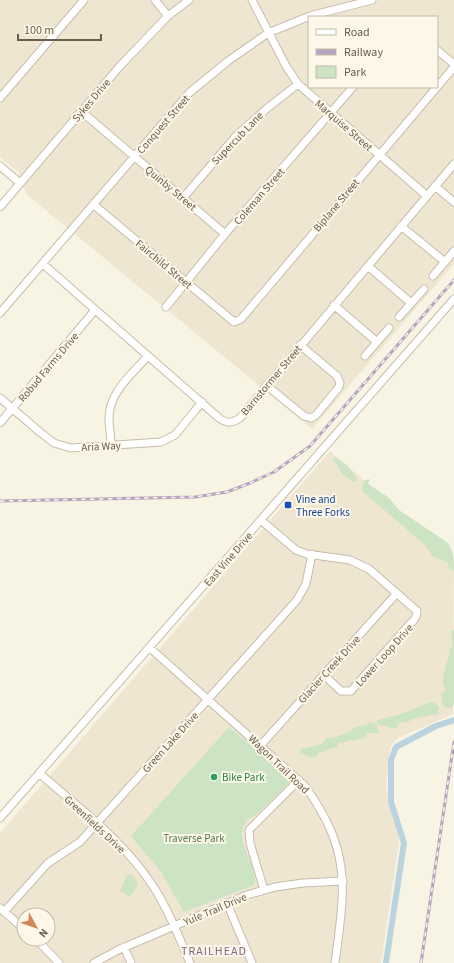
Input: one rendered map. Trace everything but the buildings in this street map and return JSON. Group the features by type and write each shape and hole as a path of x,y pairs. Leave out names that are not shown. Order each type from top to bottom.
{"street":[{"path":"0,98 84,0"},
{"path":"156,0 168,16"},
{"name":"Sykes Drive","path":"0,207 120,66 168,16 189,0"},
{"name":"Marquise Street","path":"252,0 268,33 298,84 426,196"},
{"name":"Conquest Street","path":"310,16 372,0"},
{"name":"Conquest Street","path":"0,313 189,93 228,61 268,33 308,17"},
{"path":"438,51 454,66"},
{"name":"Biplane Street","path":"438,86 454,66"},
{"name":"Supercub Lane","path":"183,198 236,136 264,110 298,84"},
{"name":"Coleman Street","path":"166,307 225,234 353,88"},
{"name":"Biplane Street","path":"234,322 241,319 436,88"},
{"name":"Quinby Street","path":"81,111 225,234"},
{"name":"Barnstormer Street","path":"42,264 225,422 230,423 240,418 266,385 454,164"},
{"path":"0,166 20,183"},
{"path":"435,186 454,202"},
{"name":"Fairchild Street","path":"94,205 234,322"},
{"path":"401,226 444,262"},
{"path":"433,276 454,251"},
{"path":"368,266 411,303"},
{"path":"399,317 424,289"},
{"name":"East Vine Drive","path":"0,818 262,521 325,445 454,299"},
{"path":"334,305 377,342"},
{"name":"Robud Farms Drive","path":"0,424 95,310"},
{"path":"366,356 389,328"},
{"path":"266,385 304,416 311,418 316,415 339,387 340,383 337,376 300,345"},
{"path":"111,446 109,416 113,400 120,388 148,356"},
{"name":"Aria Way","path":"0,398 54,443 71,448 156,444 175,435 202,402"},
{"path":"262,521 296,550 355,562 371,570 397,593"},
{"name":"Green Lake Drive","path":"2,910 48,863 74,848 297,600 306,584 312,554"},
{"name":"Glacier Creek Drive","path":"260,745 397,593"},
{"name":"Lower Loop Drive","path":"324,675 341,691 348,692 353,689 416,619 417,611 397,593"},
{"name":"Wagon Trail Road","path":"150,648 299,780 321,808 337,844 343,881 343,904 335,963"},
{"name":"Greenfields Drive","path":"39,773 113,838 139,867 157,892 190,963"},
{"path":"264,890 250,843 249,830 299,780"},
{"name":"Yule Trail Drive","path":"94,963 124,947 227,903 264,890 303,883 343,881"},
{"path":"227,903 252,963"},
{"path":"2,910 16,922"},
{"path":"44,947 59,963"},
{"path":"124,947 131,963"}],"shaded area":[{"path":"0,0 454,0 454,264 312,429 26,194 19,173 0,157"},
{"path":"330,451 454,558 453,714 398,738 392,744 389,754 386,789 398,832 399,842 381,963 0,963 0,833"}],"green space":[{"path":"333,458 340,460 350,468 357,478 356,482 342,473 337,464 332,461"},
{"path":"370,479 368,484 388,497 399,510 448,543 453,553 454,571 449,568 447,562 432,556 425,545 362,491 363,481"},
{"path":"451,630 454,630 454,704 452,707 447,708 443,706 441,693 446,690 443,682 450,653 449,650 452,647"},
{"path":"430,702 435,703 439,707 438,714 399,723 396,729 377,724 378,720 401,714"},
{"path":"369,722 376,724 379,733 366,733 365,738 353,741 350,740 342,743 338,742 338,747 318,753 316,757 312,758 300,753 301,749 322,744 326,738 342,735 355,727 367,725"},
{"name":"Traverse Park","path":"229,727 290,778 290,782 259,812 246,821 242,830 244,846 255,878 254,885 184,912 161,872 131,836"},
{"path":"132,874 138,885 130,897 120,891 127,875"}],"waterway":[{"path":"386,963 404,843 391,802 391,760 396,747 436,726 454,720"}],"railway":[{"path":"0,501 195,497 227,492 274,472 310,446 454,280"},
{"path":"421,963 454,742"}],"place":[{"name":"Vine and Three Forks","path":"288,505"},
{"name":"Bike Park","path":"214,777"}],"district":[{"name":"TRAILHEAD","path":"214,951"}]}
